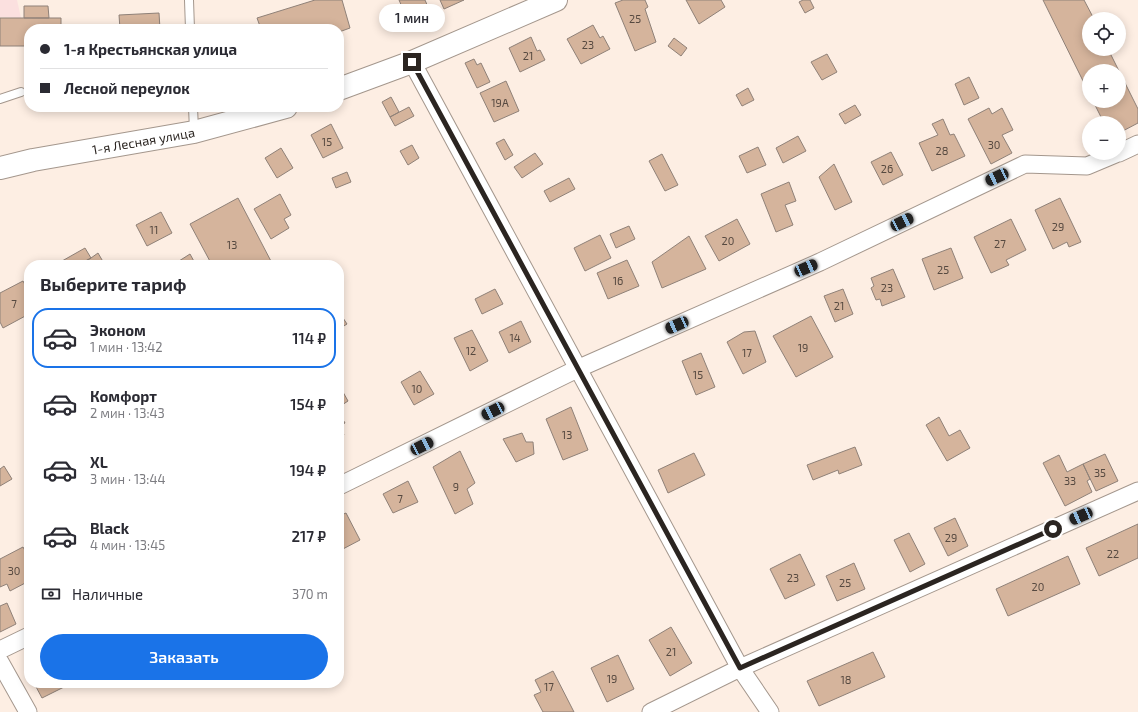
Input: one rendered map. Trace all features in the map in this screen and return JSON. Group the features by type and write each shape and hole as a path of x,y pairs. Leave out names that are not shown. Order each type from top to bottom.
{"main road":[{"path":"344,87 412,62 556,0"},
{"name":"1-я Лесная улица","path":"0,166 194,132 268,112"}],"street":[{"path":"412,62 740,668 770,712"},
{"path":"1126,150 1138,144"},
{"path":"344,484 577,369 820,262 1025,164 1087,166 1102,160"},
{"path":"651,712 740,668 1138,491"},
{"path":"0,650 24,638"},
{"path":"0,662 28,712"}],"lane":[{"path":"188,0 190,24"},
{"path":"0,99 21,92"},
{"path":"193,112 194,132"}],"shaded area":[{"path":"0,0 17,0 21,18 0,17"}],"building":[{"path":"315,0 342,0 350,28 344,30 344,24 259,24 257,18"},
{"path":"399,0 425,0 431,14 414,22 410,15 406,16"},
{"path":"440,0 464,0 444,9"},
{"path":"623,0 645,0 648,7 645,9 656,42 635,51 615,3"},
{"path":"686,0 721,0 725,7 699,24"},
{"path":"803,0 810,0 814,8 805,13 799,2"},
{"path":"1043,0 1084,0 1090,12 1082,12 1082,56 1112,56 1116,64 1082,64 1082,79"},
{"path":"24,6 48,6 49,18 24,18"},
{"path":"159,13 160,24 120,24 119,15"},
{"path":"0,18 61,18 61,24 24,24 24,46 0,46"},
{"path":"593,25 600,38 603,36 610,49 581,64 567,39"},
{"path":"531,37 537,51 540,50 545,60 520,72 509,48"},
{"path":"674,38 687,48 681,56 668,46"},
{"path":"827,54 837,72 822,80 811,62"},
{"path":"474,59 477,65 481,63 490,82 477,88 465,63"},
{"path":"969,77 979,98 964,105 955,84"},
{"path":"506,81 519,111 494,122 480,93"},
{"path":"1126,85 1138,109 1138,123 1126,129 1126,116 1100,116 1096,108 1126,108"},
{"path":"748,88 754,100 742,106 736,95"},
{"path":"391,97 399,112 390,117 382,102"},
{"path":"855,105 861,115 845,124 839,114"},
{"path":"409,107 414,116 395,126 390,117"},
{"path":"989,108 992,114 1002,108 1013,130 1002,135 1012,153 991,164 968,119"},
{"path":"943,119 950,135 954,134 965,156 932,171 919,143 938,135 932,124"},
{"path":"331,124 343,148 323,158 311,135"},
{"path":"798,136 806,151 783,163 776,148"},
{"path":"504,139 513,155 505,160 496,143"},
{"path":"412,145 419,158 408,165 400,151"},
{"path":"758,147 766,165 747,173 739,156"},
{"path":"281,148 293,168 277,178 265,158"},
{"path":"891,152 903,175 883,185 871,162"},
{"path":"535,153 543,164 522,178 514,167"},
{"path":"662,154 678,185 665,191 649,161"},
{"path":"834,164 852,202 835,210 819,177"},
{"path":"347,172 351,182 336,188 332,178"},
{"path":"569,178 575,189 550,202 544,191"},
{"path":"789,182 796,201 785,205 793,225 776,232 761,194"},
{"path":"280,194 291,215 284,219 289,228 271,239 254,209"},
{"path":"238,198 270,260 209,260 190,224"},
{"path":"1060,198 1081,242 1069,247 1067,242 1053,249 1035,210"},
{"path":"161,212 172,233 147,246 136,225"},
{"path":"737,219 750,244 719,261 705,236"},
{"path":"1011,219 1026,250 1006,260 1009,265 991,273 974,237"},
{"path":"629,226 635,239 616,248 610,234"},
{"path":"600,235 611,258 585,271 574,248"},
{"path":"689,236 706,269 662,288 652,262"},
{"path":"85,248 91,258 87,260 64,260"},
{"path":"951,248 963,278 934,290 922,259"},
{"path":"98,253 102,260 87,260"},
{"path":"190,254 193,260 181,260"},
{"path":"627,260 639,286 608,299 597,273"},
{"path":"893,269 905,297 882,306 880,299 876,300 871,288 874,286 871,278"},
{"path":"23,281 24,283 24,317 3,328 0,322 0,293"},
{"path":"495,289 503,304 482,314 475,299"},
{"path":"843,289 853,314 835,322 824,296"},
{"path":"811,316 833,357 796,377 773,336"},
{"path":"521,321 531,342 509,353 499,332"},
{"path":"472,330 488,361 470,371 454,338"},
{"path":"755,331 766,362 743,374 727,342 744,332"},
{"path":"701,353 715,387 696,395 682,361"},
{"path":"420,371 434,394 414,405 401,382"},
{"path":"344,394 348,401 344,404"},
{"path":"571,407 588,450 563,460 546,419"},
{"path":"939,417 949,436 960,430 970,448 947,461 926,425"},
{"path":"522,433 526,442 533,442 534,454 516,462 503,439"},
{"path":"855,447 862,465 839,474 838,470 813,480 807,465"},
{"path":"460,451 475,483 467,489 473,504 455,514 433,467"},
{"path":"694,453 705,475 668,493 658,470"},
{"path":"1105,454 1118,481 1096,491 1083,464"},
{"path":"1059,455 1067,472 1083,464 1090,479 1087,481 1092,492 1065,506 1043,463"},
{"path":"4,466 12,479 0,486 0,469"},
{"path":"408,481 418,502 393,513 383,494"},
{"path":"346,513 360,540 344,548 344,514"},
{"path":"955,518 968,546 948,556 934,528"},
{"path":"1138,524 1138,558 1099,576 1086,548"},
{"path":"909,533 925,564 910,572 894,540"},
{"path":"23,547 24,584 10,591 7,584 0,587 0,559"},
{"path":"800,554 815,585 785,599 770,569"},
{"path":"1068,556 1080,584 1008,616 996,589"},
{"path":"854,563 865,589 837,601 826,576"},
{"path":"7,603 16,624 0,632 0,606"},
{"path":"671,627 692,663 670,676 649,640"},
{"path":"873,652 885,677 819,706 807,681"},
{"path":"618,655 634,689 607,702 591,668"},
{"path":"553,671 574,712 543,712 534,695 541,692 535,680"},
{"path":"37,688 62,688 42,698"}],"route":[{"path":"412,62 740,668 1053,529"}]}
